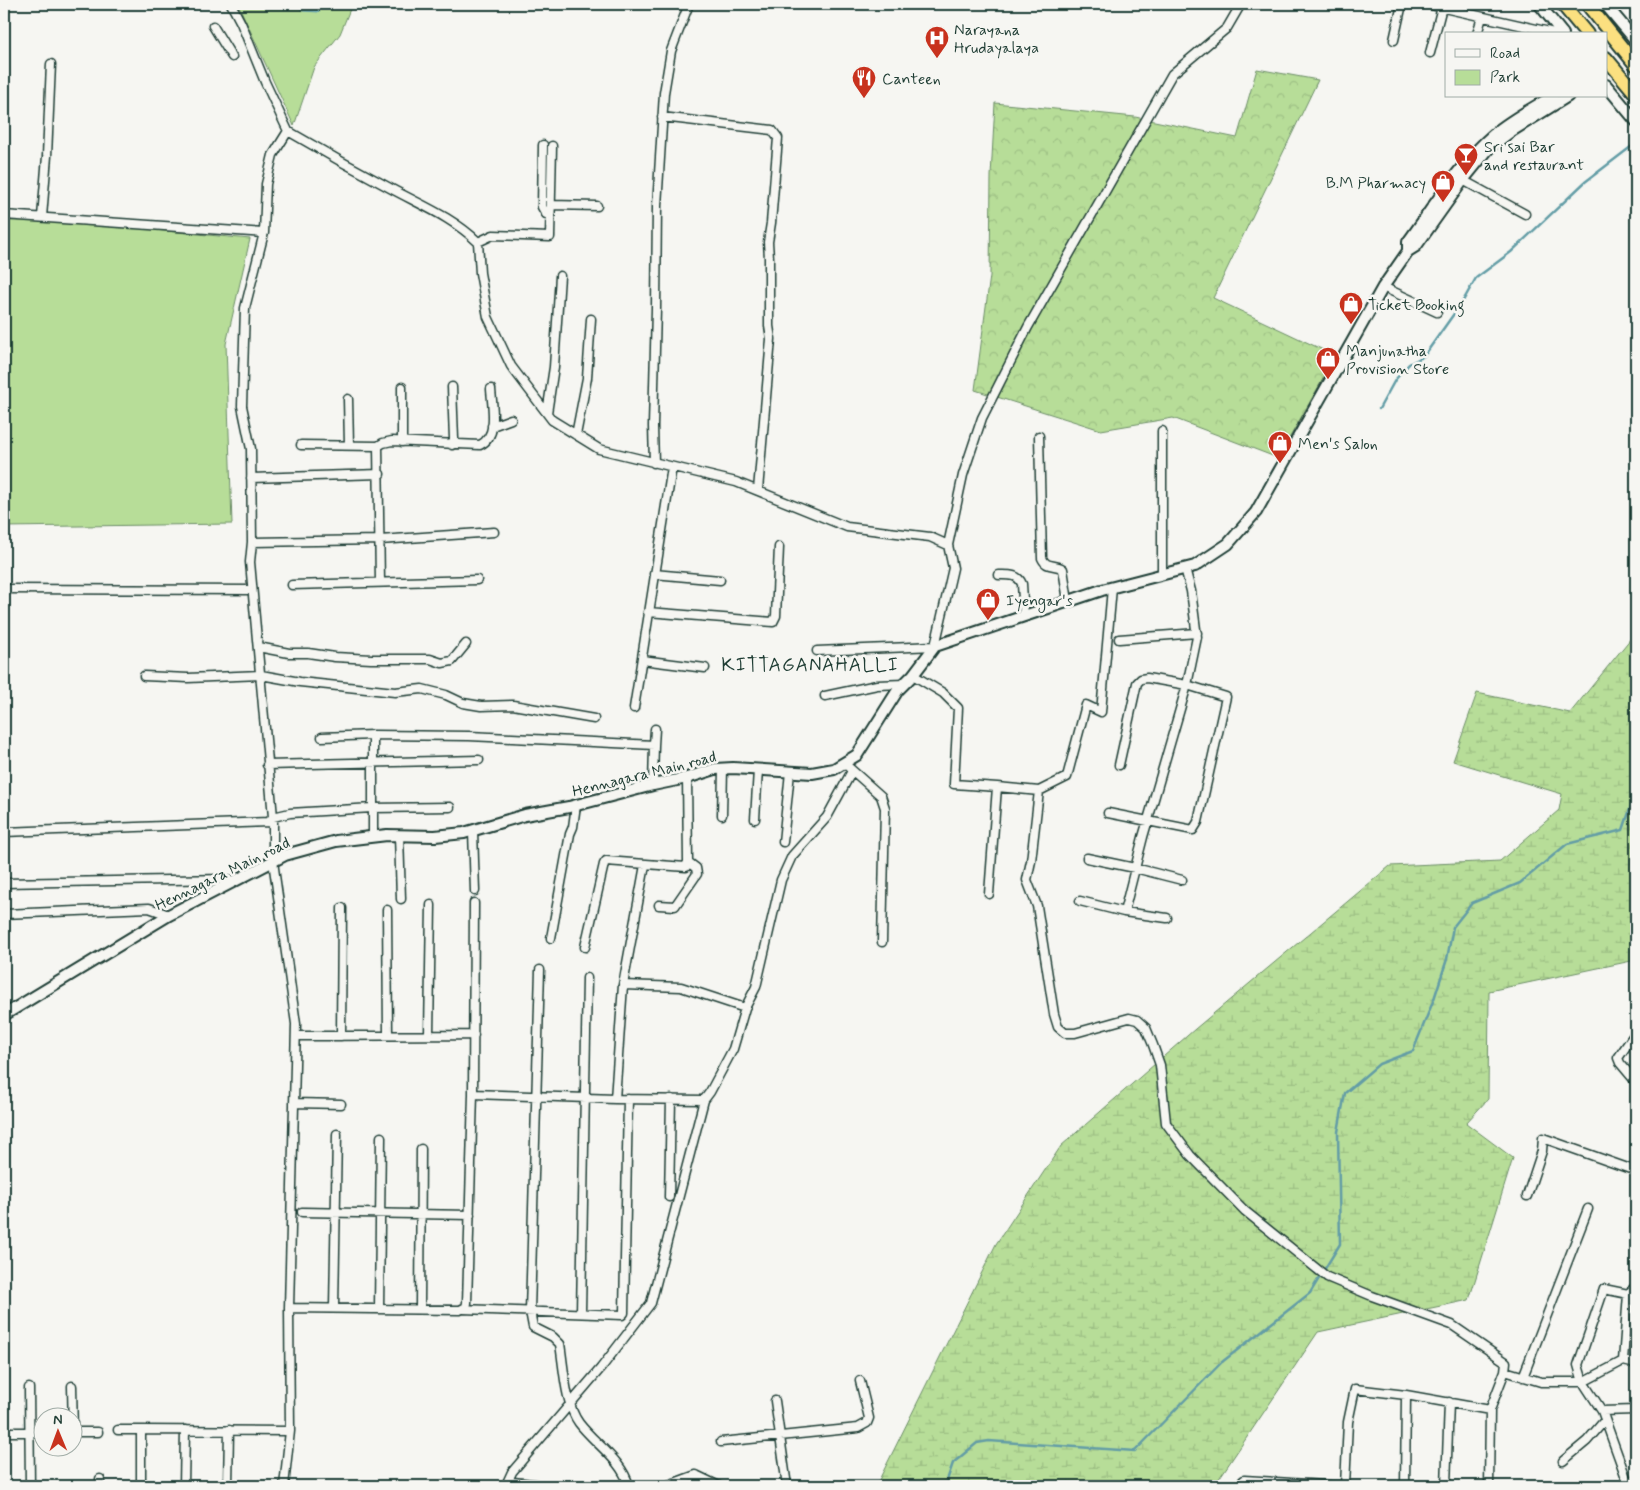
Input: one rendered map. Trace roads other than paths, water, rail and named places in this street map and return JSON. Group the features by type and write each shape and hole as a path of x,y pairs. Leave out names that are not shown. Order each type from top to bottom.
{"highway":[{"path":"1562,4 1585,32"},
{"path":"1587,4 1636,65"},
{"path":"1609,65 1636,94"}],"street":[{"path":"231,4 241,23 264,82 288,131 383,185 434,210 464,228 478,242 480,273 488,318 511,366 552,420 599,449 736,482 847,527 930,537 948,545"},
{"path":"654,463 652,426 656,309 656,206 662,117 671,51 689,4"},
{"path":"935,646 953,568 948,545 963,475 982,418 1028,327 1172,74 1227,28 1241,4"},
{"path":"1394,40 1402,4"},
{"path":"1426,4 1482,17 1518,30 1550,32"},
{"path":"1539,4 1561,32"},
{"path":"1605,4 1636,41"},
{"path":"1430,53 1442,8"},
{"path":"1478,32 1482,17"},
{"path":"213,26 232,58"},
{"path":"42,217 51,64"},
{"path":"1608,87 1636,121"},
{"path":"817,651 935,646 1068,601 1195,566 1228,544 1256,512 1383,287 1408,250 1416,246 1472,156 1494,134 1550,98"},
{"path":"1459,178 1495,143 1565,98"},
{"path":"662,117 772,130 778,138 772,223 768,242 769,326 771,339 758,490"},
{"path":"284,1486 290,1432 289,1308 296,1024 273,861 273,817 250,562 252,542 251,449 242,406 245,308 264,233 266,184 273,155 288,131"},
{"path":"543,145 542,207 546,214 550,216"},
{"path":"478,242 494,235 550,237 552,146"},
{"path":"1459,178 1525,214"},
{"path":"550,205 597,206"},
{"path":"4,215 264,233"},
{"path":"547,413 554,367 560,276"},
{"path":"1383,287 1437,312"},
{"path":"576,435 588,378 591,319"},
{"path":"402,387 402,442"},
{"path":"452,387 454,439 452,445"},
{"path":"301,445 378,446 383,443 402,442 480,445 491,436 491,389"},
{"path":"348,399 348,446"},
{"path":"492,426 511,419"},
{"path":"1162,431 1162,574"},
{"path":"1039,436 1042,558 1048,566 1058,566 1063,569 1068,601"},
{"path":"378,446 380,474 380,582"},
{"path":"634,708 672,467"},
{"path":"251,478 380,474"},
{"path":"252,542 380,540 494,532"},
{"path":"648,612 772,622 776,616 779,547"},
{"path":"1124,912 1187,685 1197,633 1191,591 1185,568"},
{"path":"654,574 720,580"},
{"path":"999,575 1015,576 1020,579 1024,616"},
{"path":"292,585 477,580"},
{"path":"913,675 943,693 958,708 954,784 1039,791 1067,777 1086,706 1101,712 1112,588"},
{"path":"4,589 252,590"},
{"path":"1119,639 1197,633"},
{"path":"258,647 289,653 371,659 430,659 442,663 452,661 466,644"},
{"name":"Hennagara Main road","path":"4,1015 169,915 285,855 336,841 399,835 435,836 473,831 525,815 576,805 687,778 715,769 812,773 834,769 857,755 898,690 913,675 935,646"},
{"path":"642,660 705,668"},
{"path":"144,676 188,678 261,675 300,682 395,692 422,689 446,695 463,703 481,706 513,705 594,719"},
{"path":"1108,813 1193,830 1198,822 1226,697 1187,685 1147,678 1141,679 1138,683 1118,765"},
{"path":"825,696 876,686 904,684"},
{"path":"653,785 655,730"},
{"path":"322,737 373,735 469,736 654,745"},
{"path":"373,735 373,837"},
{"path":"267,765 479,760"},
{"path":"844,764 881,796 885,808 882,942"},
{"path":"722,769 722,815"},
{"path":"755,819 758,770"},
{"path":"506,1485 512,1472 570,1406 651,1303 704,1100 733,1049 745,1008 756,987 781,880 792,856 827,817 852,771"},
{"path":"783,842 790,772"},
{"path":"585,947 604,864 610,860 645,865 686,867 688,862 687,778"},
{"path":"989,894 997,787"},
{"path":"1039,791 1027,880 1037,906 1050,998 1058,1027 1065,1033 1076,1033 1129,1018 1137,1020 1146,1028 1160,1065 1166,1123 1190,1155 1245,1211 1327,1277 1372,1296 1452,1325 1506,1362 1506,1371 1490,1410 1489,1486"},
{"path":"551,938 576,805"},
{"path":"4,832 240,824 269,822 273,817 290,813 372,808 450,807"},
{"path":"473,831 475,891"},
{"path":"399,835 401,898"},
{"path":"1087,858 1182,880"},
{"path":"659,905 675,906 697,874 696,868 688,862"},
{"path":"615,1099 623,985 645,865"},
{"path":"4,883 226,879 234,882"},
{"path":"1080,900 1124,912 1167,918"},
{"path":"463,1309 467,1303 470,1215 474,1035 474,903"},
{"path":"429,1035 431,906"},
{"path":"4,914 149,908 169,915"},
{"path":"341,1036 342,908"},
{"path":"387,910 388,1035"},
{"path":"540,970 530,1311 532,1327 553,1337 560,1344 570,1406 579,1423 603,1448 626,1477 629,1486"},
{"path":"581,1313 587,978"},
{"path":"623,985 680,987 745,1008"},
{"path":"1636,1032 1618,1058 1636,1082"},
{"path":"296,1036 474,1035"},
{"path":"473,1094 704,1100"},
{"path":"289,1308 463,1309 622,1315 624,1313 628,1099"},
{"path":"669,1197 671,1100"},
{"path":"294,1103 341,1104"},
{"path":"334,1308 337,1134"},
{"path":"379,1309 381,1137"},
{"path":"1527,1196 1542,1151 1544,1138 1636,1172"},
{"path":"420,1309 421,1148"},
{"path":"1523,1376 1588,1209"},
{"path":"302,1212 470,1215"},
{"path":"1623,1362 1628,1294 1636,1286"},
{"path":"1628,1294 1604,1289 1578,1365 1583,1382 1602,1411 1629,1486"},
{"path":"1506,1371 1540,1382 1583,1382 1623,1362 1636,1364"},
{"path":"721,1442 863,1426 869,1418 860,1381"},
{"path":"72,1386 72,1408"},
{"path":"29,1388 30,1486"},
{"path":"1345,1486 1348,1422 1355,1389 1406,1395 1490,1410"},
{"path":"1405,1486 1406,1395"},
{"path":"776,1401 787,1486"},
{"path":"1446,1486 1448,1402"},
{"path":"1602,1411 1636,1410"},
{"path":"1563,1461 1587,1441 1605,1420"},
{"path":"118,1430 290,1432"},
{"path":"141,1430 141,1486"},
{"path":"184,1486 185,1430"},
{"path":"228,1486 229,1430"},
{"path":"4,1432 30,1432"},
{"path":"82,1432 98,1432"},
{"path":"696,1475 698,1486"},
{"path":"666,1486 696,1475 718,1486"},
{"path":"1238,1486 1244,1480 1258,1483 1340,1486"},
{"path":"506,1485 513,1482 554,1486"}],"water":[{"path":"294,4 325,4 318,12 303,11"}],"waterway":[{"path":"1379,409 1395,380 1409,364 1424,356 1463,301 1476,278 1511,252 1585,182 1636,143"},
{"path":"1636,661 1632,668 1636,671"},
{"path":"945,1486 953,1463 977,1443 989,1441 1135,1451 1222,1362 1310,1293 1340,1244 1338,1132 1345,1093 1379,1064 1413,1051 1434,999 1447,959 1453,927 1472,903 1520,883 1567,844 1623,830 1636,792"}],"place":[{"name":"Narayana Hrudayalaya","path":"937,59"},
{"name":"Canteen","path":"864,99"},
{"name":"Sri sai Bar and restaurant","path":"1466,176"},
{"name":"B.M Pharmacy","path":"1443,203"},
{"name":"Ticket Booking","path":"1351,325"},
{"name":"Manjunatha Provision Store","path":"1328,380"},
{"name":"Men's Salon","path":"1280,464"},
{"name":"Iyengar's","path":"988,621"}],"district":[{"name":"KITTAGANAHALLI","path":"810,664"}]}
